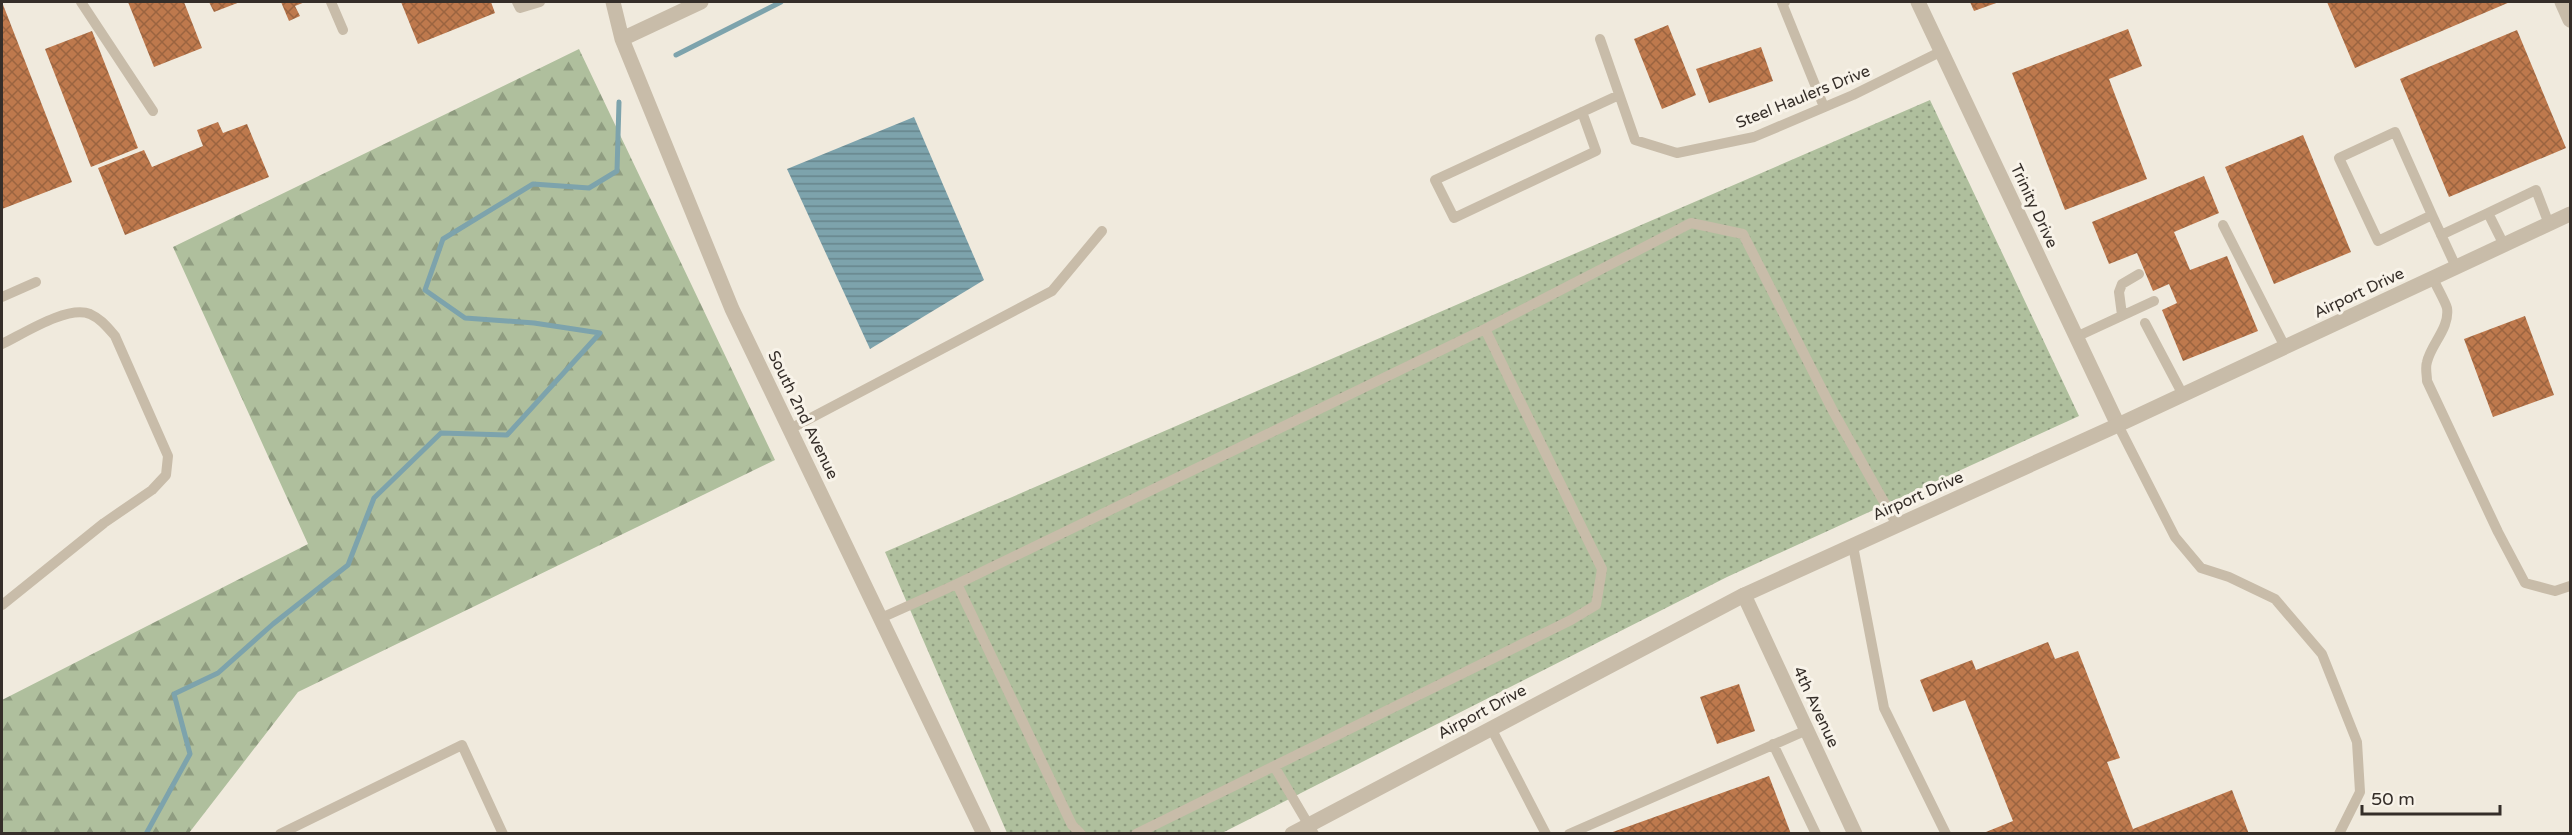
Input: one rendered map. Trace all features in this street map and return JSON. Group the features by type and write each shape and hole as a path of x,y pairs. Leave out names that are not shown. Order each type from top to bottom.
{"street":[{"name":"South 2nd Avenue","path":"613,2 622,39 732,309 984,834"},
{"path":"622,39 701,2"},
{"name":"Trinity Drive","path":"1918,2 2118,425"},
{"path":"2562,2 2571,20"},
{"name":"Airport Drive","path":"1292,834 1311,829 1491,728 1744,595 2118,425 2571,214"},
{"name":"4th Avenue","path":"1744,595 1855,834"}],"lane":[{"path":"81,2 153,111"},
{"path":"331,2 343,30"},
{"path":"517,2 520,8 540,2"},
{"path":"1785,2 1782,3 1824,107"},
{"name":"Steel Haulers Drive","path":"1600,39 1635,140 1677,153 1754,137 1824,107 1942,51"},
{"path":"1582,112 1596,151 1454,218 1435,180 1582,112 1619,95"},
{"path":"2432,215 2378,241 2339,159 2395,132 2456,267"},
{"path":"2441,235 2536,190 2550,224"},
{"path":"2488,213 2504,245"},
{"path":"881,618 957,584 1485,329 1691,223 1743,234 1833,411 1897,525"},
{"path":"2223,225 2285,347"},
{"path":"790,429 1052,291 1102,231"},
{"path":"2122,315 2119,292 2122,284 2139,274"},
{"path":"2433,278 2446,306 2446,314 2440,336 2426,363 2427,381 2498,532 2525,583 2555,591 2571,586"},
{"path":"2,297 36,282"},
{"path":"2076,337 2154,301"},
{"path":"2,344 65,314 88,313 103,322 115,336 168,456 166,475 152,490 104,523 2,605"},
{"path":"2145,323 2183,395"},
{"path":"1136,834 1560,626 1596,605 1602,569 1485,329"},
{"path":"2118,425 2175,537 2201,568 2229,577 2276,598 2322,654 2357,742 2360,792 2339,834"},
{"path":"1852,546 1884,708 1946,834"},
{"path":"957,584 1072,825 1081,834"},
{"path":"1491,728 1546,834"},
{"path":"1569,834 1807,730"},
{"path":"1773,744 1816,834"},
{"path":"280,834 462,745 503,834"},
{"path":"1274,766 1311,829"}],"green space":[{"path":"579,49 775,460 298,692 189,833 2,833 2,700 308,544 173,247"},
{"path":"1930,100 2079,416 1727,577 1222,833 1007,833 885,552"}],"water":[{"path":"914,117 984,280 870,349 787,169"}],"building":[{"path":"2,2 72,182 2,209"},
{"path":"128,2 184,2 202,48 154,67"},
{"path":"209,2 240,2 214,12"},
{"path":"281,2 305,2 295,6 300,16 289,21"},
{"path":"401,2 491,2 495,13 418,44"},
{"path":"1970,2 1999,2 1974,11"},
{"path":"2327,2 2510,2 2355,68"},
{"path":"1668,25 1696,95 1662,109 1634,39"},
{"path":"2128,29 2142,66 2109,79 2147,179 2065,210 2012,73"},
{"path":"2517,30 2566,148 2449,197 2400,79"},
{"path":"92,31 138,148 91,167 45,49"},
{"path":"1761,47 1773,81 1709,103 1696,69"},
{"path":"218,122 223,133 247,124 269,177 125,235 98,168 144,150 152,167 203,146 197,130"},
{"path":"2303,135 2351,252 2274,284 2225,167"},
{"path":"2204,176 2219,213 2174,232 2190,270 2227,256 2258,331 2183,361 2162,310 2177,303 2169,284 2153,291 2137,253 2109,264 2092,222"},
{"path":"2525,316 2554,395 2493,417 2464,339"},
{"path":"2048,642 2055,659 2078,651 2120,758 2107,762 2133,829 2232,790 2249,834 1981,834 2013,821 1965,700 1933,712 1920,680 1972,660 1976,670"},
{"path":"1739,684 1755,731 1717,744 1700,697"},
{"path":"1769,776 1791,834 1610,834 1610,833"}],"waterway":[{"path":"676,55 781,2"},
{"path":"146,834 190,754 174,694 218,673 273,624 348,565 374,498 441,433 507,435 600,333 534,323 465,318 425,290 443,239 533,184 589,188 617,171 619,102"}]}
